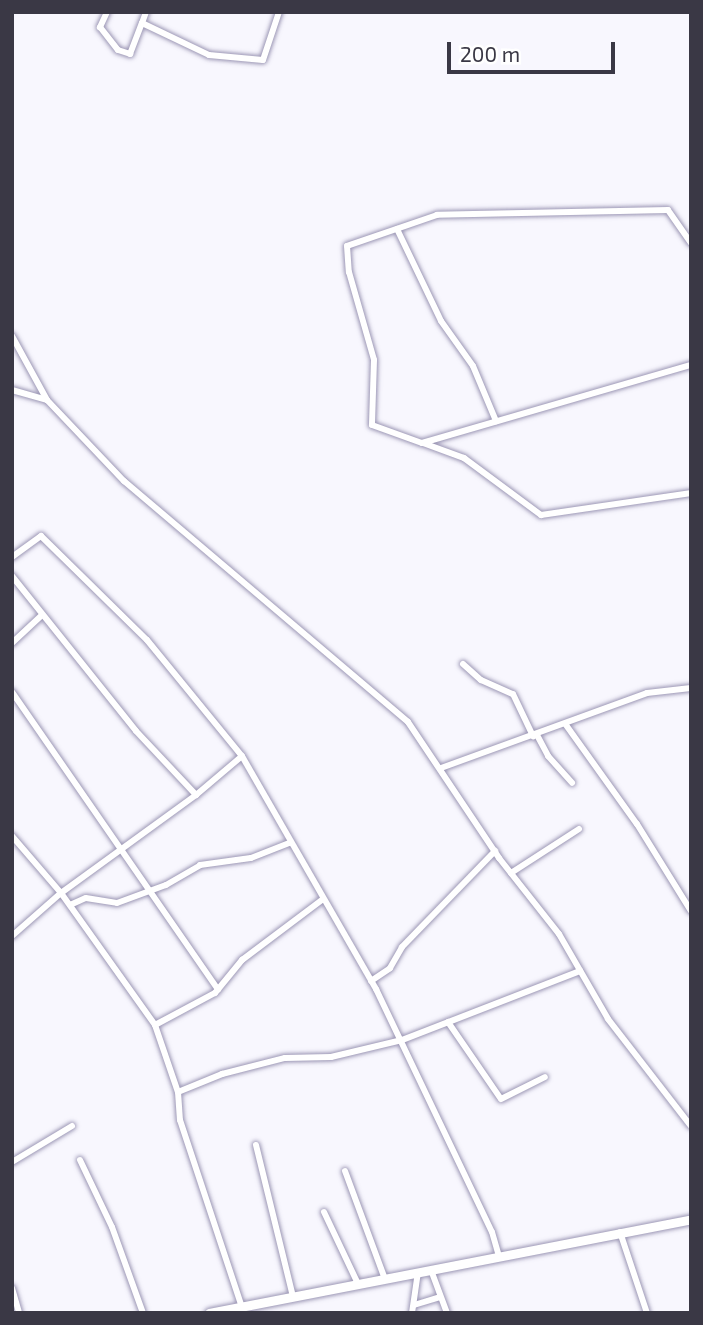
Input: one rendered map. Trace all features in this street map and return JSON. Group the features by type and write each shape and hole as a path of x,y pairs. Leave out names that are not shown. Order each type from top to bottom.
{"main road":[{"path":"209,1313 691,1219"}],"street":[{"path":"107,12 100,27 118,50 130,54 146,12"},
{"path":"142,23 209,55 263,60 279,12"},
{"path":"691,243 668,210 437,215 347,246 349,272 374,360 372,425 464,458 541,515 691,493"},
{"path":"397,229 441,321 472,366 496,421"},
{"path":"12,336 47,400 124,481 408,722 495,851 559,934 608,1019 691,1126"},
{"path":"422,443 691,365"},
{"path":"12,390 47,400"},
{"path":"12,557 41,536 147,640 242,756 402,1040 499,1256"},
{"path":"12,576 136,732 196,795"},
{"path":"12,643 42,615"},
{"path":"463,664 481,680 513,694 548,756 572,783"},
{"path":"441,768 566,725 647,693 691,688"},
{"path":"12,692 218,990"},
{"path":"566,725 638,824 691,911"},
{"path":"12,936 61,893 121,852 242,756"},
{"path":"511,873 579,830"},
{"path":"12,836 61,893 155,1025 178,1092 180,1120 242,1307"},
{"path":"70,905 86,898 117,903 200,865 263,855 289,843"},
{"path":"371,981 390,968 402,947 495,851"},
{"path":"155,1025 218,990 242,960 322,900"},
{"path":"178,1092 222,1074 285,1058 331,1057 402,1040 580,971"},
{"path":"448,1022 500,1099 545,1077"},
{"path":"12,1162 72,1126"},
{"path":"256,1145 293,1297"},
{"path":"80,1160 112,1227 143,1313"},
{"path":"345,1171 386,1279"},
{"path":"324,1212 358,1284"},
{"path":"620,1232 647,1313"},
{"path":"432,1270 447,1313"},
{"path":"413,1309 418,1272"},
{"path":"12,1288 19,1313"},
{"path":"413,1309 440,1297"}]}
